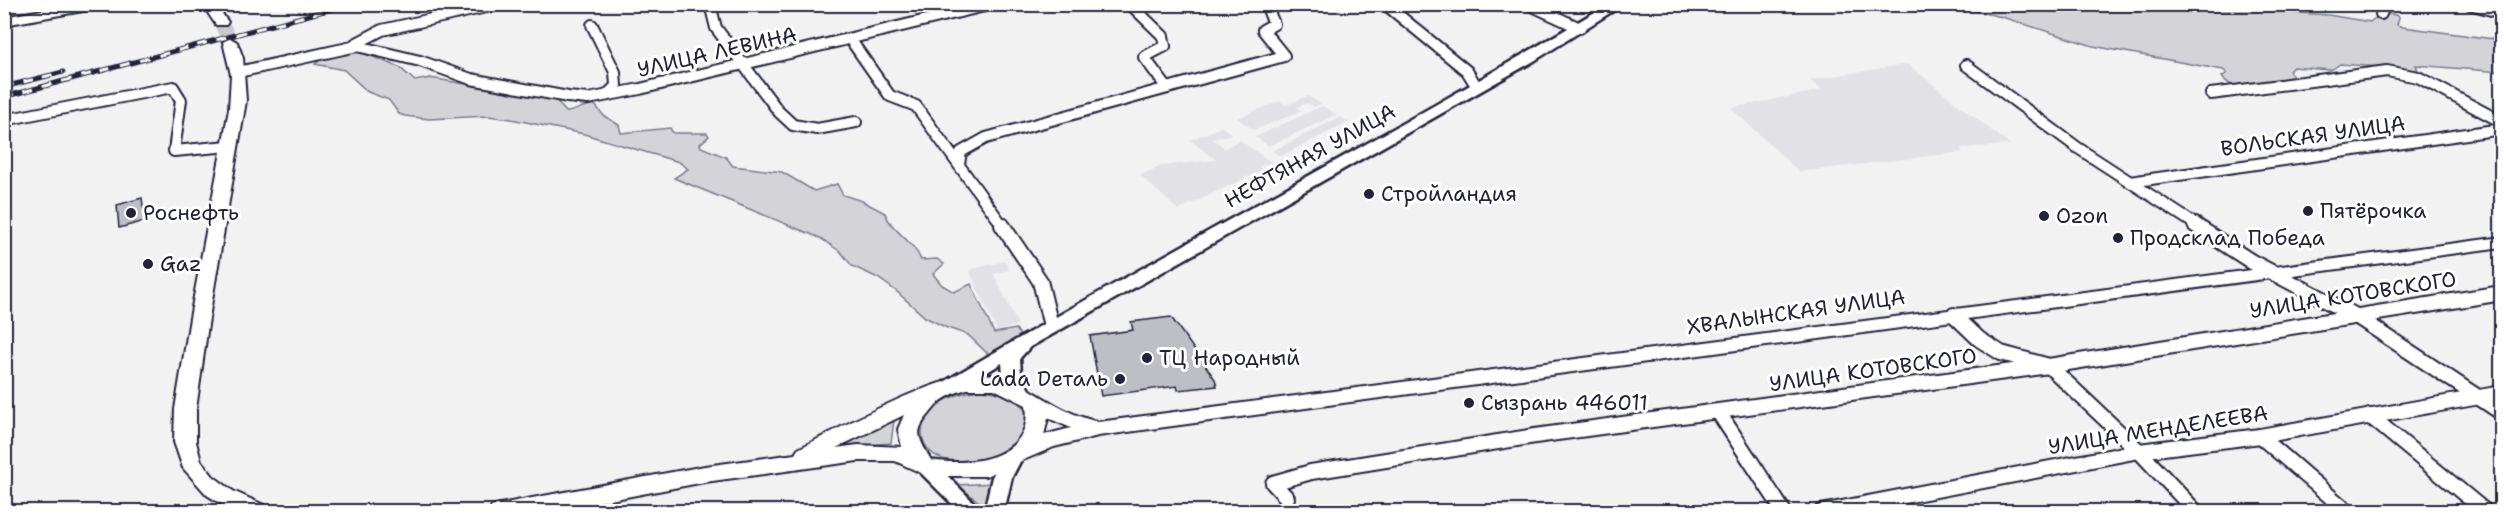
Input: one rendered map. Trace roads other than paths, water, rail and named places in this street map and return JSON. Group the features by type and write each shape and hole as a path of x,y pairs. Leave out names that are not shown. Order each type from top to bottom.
{"main road":[{"path":"4,21 100,4"},
{"path":"208,4 221,22"},
{"path":"230,42 235,52 238,72 237,108 186,408 187,452 192,465 224,497 258,512"},
{"name":"ХВАЛЫНСКАЯ УЛИЦА","path":"1015,456 1048,441 1098,429 2502,242"},
{"path":"793,460 967,382 995,382 1064,418 1098,429"},
{"path":"926,466 910,444 907,429 913,414 945,390"},
{"path":"500,512 793,460 884,451 910,457 926,466 966,470 986,468 1015,456 1028,446 1039,418 1028,398"}],"street":[{"path":"238,72 357,46 355,44 358,39 385,29 500,4"},
{"path":"710,4 716,28 780,112 794,125 817,129 856,122"},
{"name":"УЛИЦА ЛЕВИНА","path":"357,46 420,61 471,79 588,99 993,4"},
{"path":"1130,4 1164,36 1165,46 1144,57 1167,88"},
{"path":"1385,4 1467,71 1478,87"},
{"path":"1528,4 1580,28"},
{"name":"НЕФТЯНАЯ УЛИЦА","path":"945,390 1051,326 1478,87 1618,4"},
{"path":"2470,4 2502,13"},
{"path":"959,164 961,152 975,141 1284,56 1263,30 1274,24 1269,12 1273,5"},
{"path":"592,25 615,72 616,86 608,95"},
{"path":"850,39 890,96 915,106 959,164 1040,281 1051,326"},
{"path":"1966,66 2078,148 2252,262 2356,316 2502,413"},
{"path":"2211,94 2387,71 2418,77 2502,122"},
{"path":"4,120 173,87 181,100 174,151 229,146"},
{"name":"ВОЛЬСКАЯ УЛИЦА","path":"2130,182 2502,129"},
{"name":"УЛИЦА КОТОВСКОГО","path":"1287,498 1273,483 1276,480 1534,436 1719,413 2049,366 2502,292"},
{"path":"1954,315 1979,339 2001,353 2049,366 2139,451 2196,512"},
{"path":"1023,344 1011,357 1012,374 1028,398"},
{"name":"УЛИЦА МЕНДЕЛЕЕВА","path":"1821,512 2139,451 2259,436 2502,393"},
{"path":"1719,413 1784,512"},
{"path":"2370,416 2486,512"},
{"path":"2259,436 2348,512"},
{"path":"994,512 1002,477 1015,456"},
{"path":"926,466 973,512"}],"tunnel":[{"path":"221,22 230,42"}],"railway":[{"path":"4,97 350,4"},
{"path":"4,87 63,72"}],"place":[{"name":"Стройландия","path":"1369,194"},
{"name":"Пятёрочка","path":"2308,211"},
{"name":"Роснефть","path":"131,213"},
{"name":"Ozon","path":"2044,216"},
{"name":"Продсклад Победа","path":"2118,238"},
{"name":"Gaz","path":"148,264"},
{"name":"ТЦ Народный","path":"1147,358"},
{"name":"Lada Dеталь","path":"1120,379"},
{"name":"Сызрань 446011","path":"1469,403"}]}
